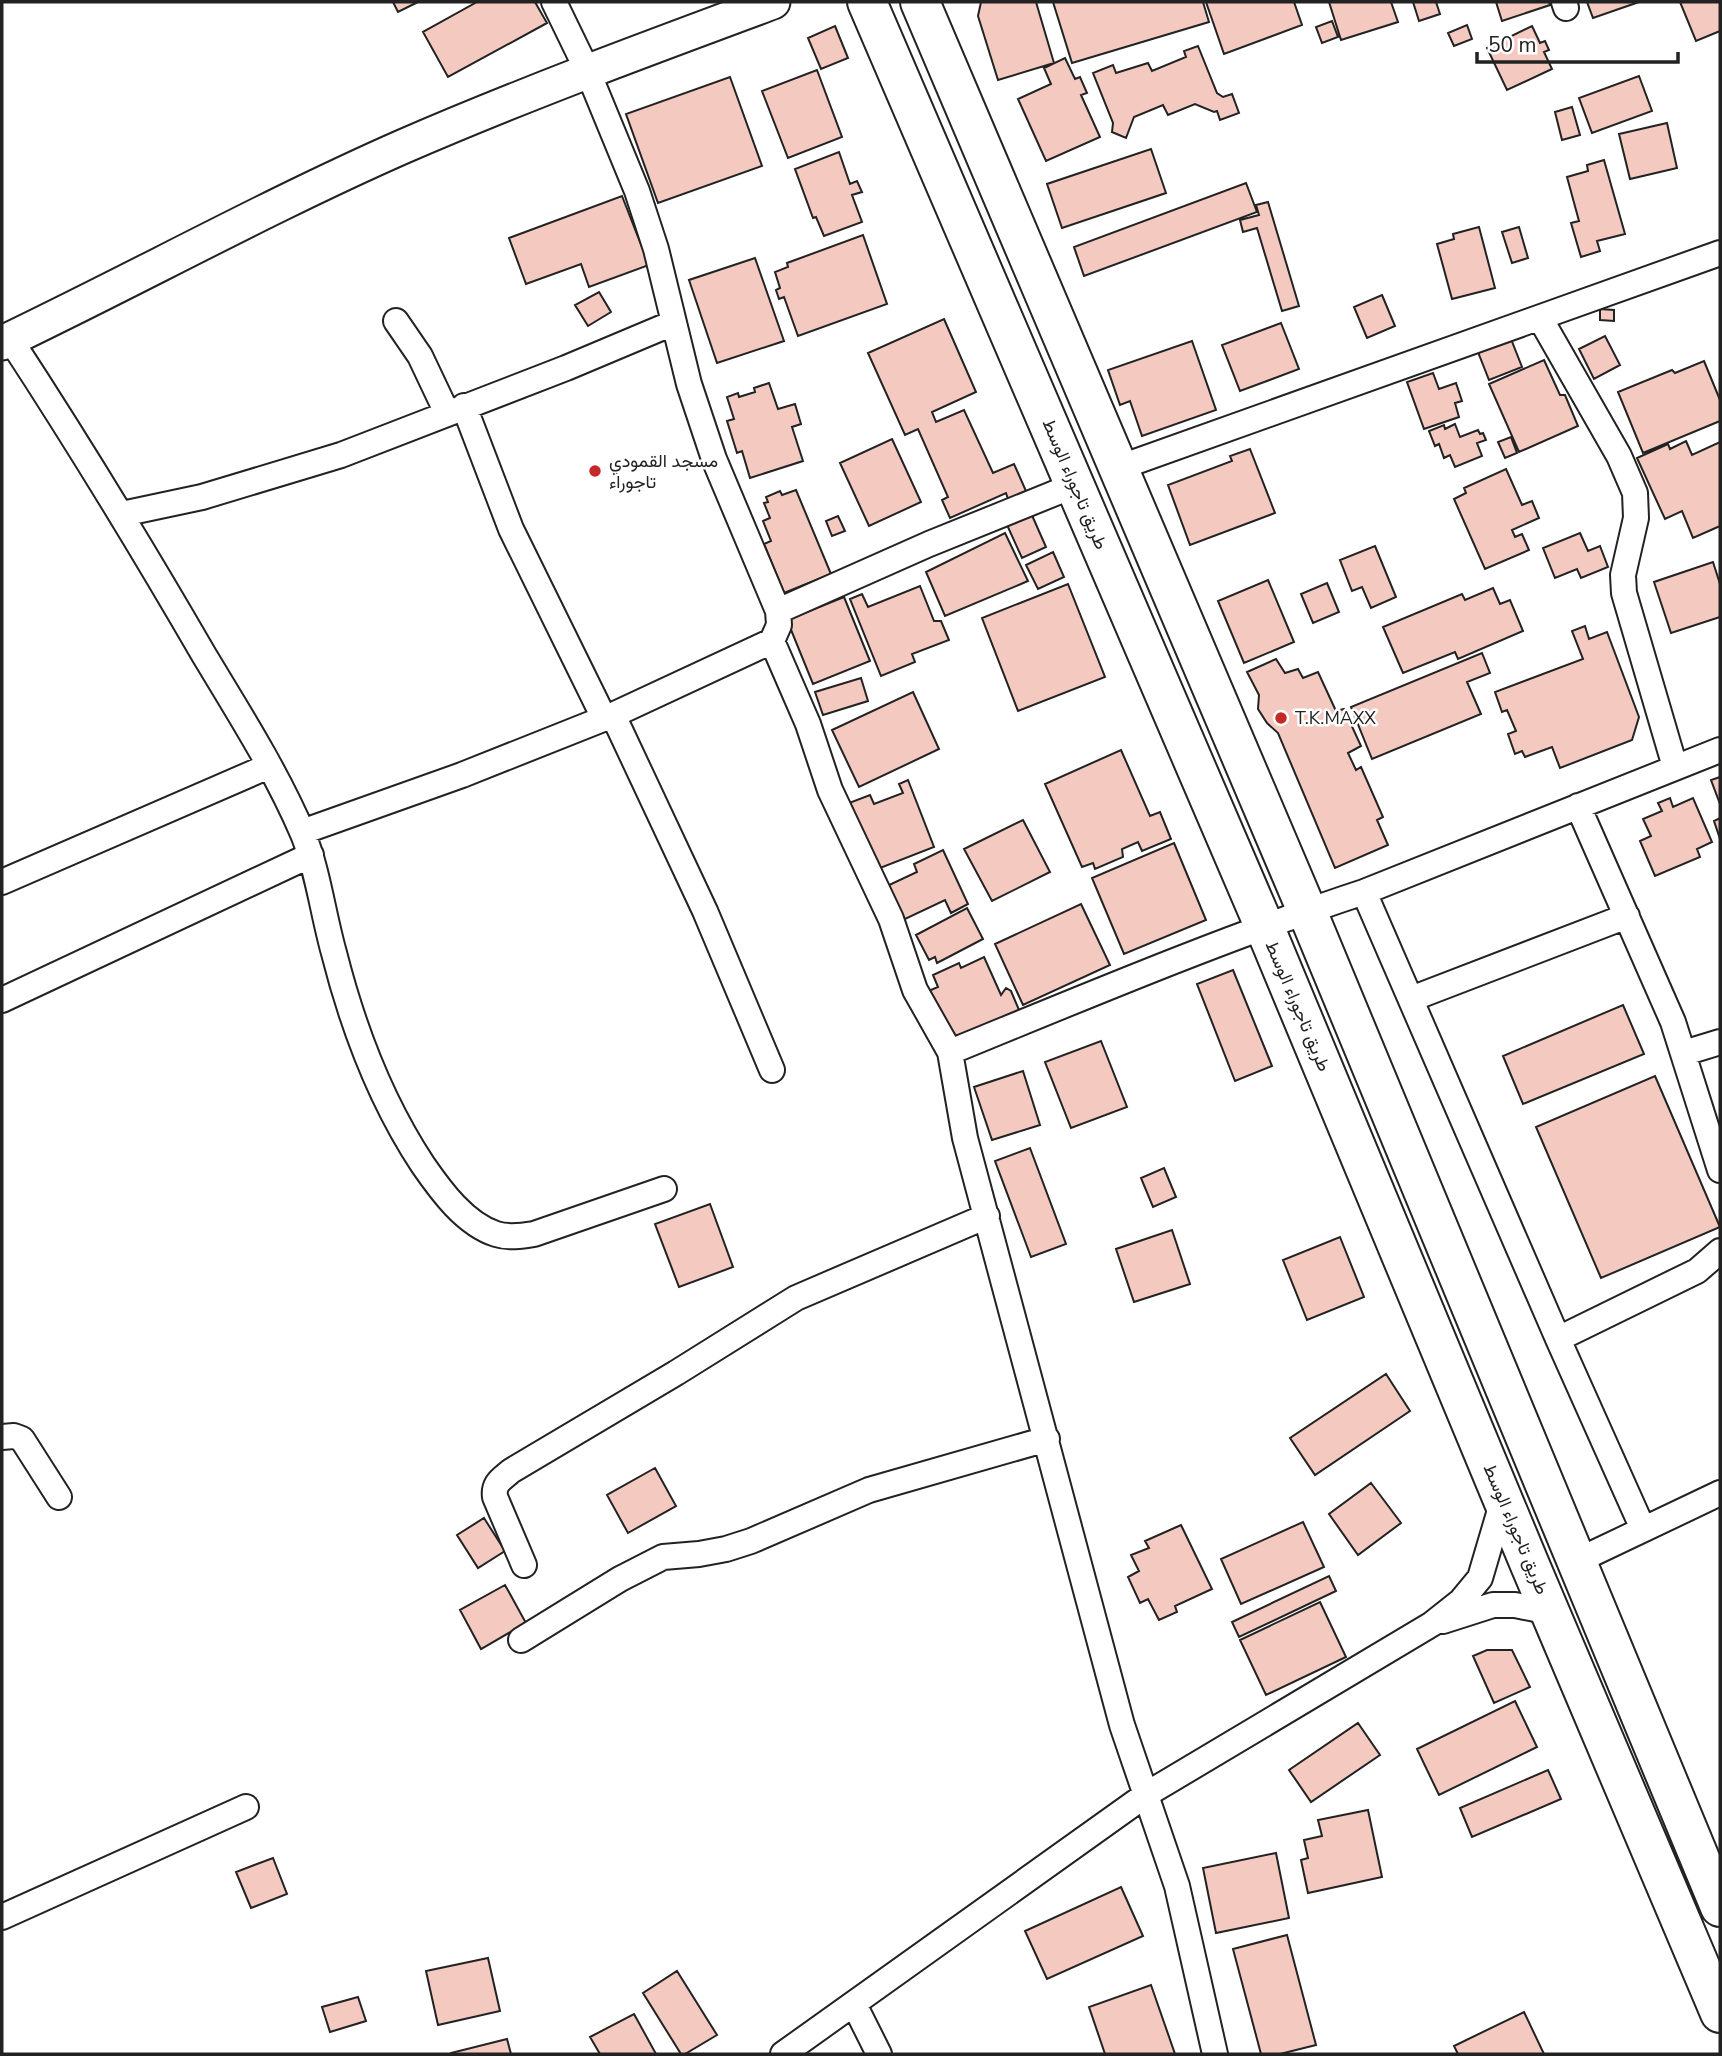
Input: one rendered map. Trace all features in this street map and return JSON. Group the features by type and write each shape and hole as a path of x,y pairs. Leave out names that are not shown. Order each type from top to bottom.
{"main road":[{"path":"6,341 239,224 402,147 588,72 773,2"},
{"name":"طريق تاجوراء الوسط","path":"867,2 1265,928 1550,1612 1718,1999"},
{"path":"920,2 1307,911 1720,1907"}],"street":[{"path":"302,832 462,775 609,716 772,641 779,625 778,611 714,459 689,384 656,249 637,191 588,72 554,2"},
{"path":"1118,468 1720,253"},
{"path":"1540,318 1619,456 1635,493 1636,518 1623,575 1624,593 1675,767"},
{"path":"396,321 456,410 511,529 609,716 705,911 772,1070"},
{"path":"122,514 202,496 341,455 566,368 673,323"},
{"path":"6,341 122,514 269,766 311,855 354,1026 369,1064 424,1165 463,1213 480,1227 498,1235 534,1234 664,1189"},
{"path":"778,611 929,544 1075,485"},
{"path":"772,641 808,724 830,790 891,919 915,990 950,1052 965,1138 1122,1725 1177,1886 1215,2054"},
{"path":"950,1052 1110,986 1364,892 1720,750"},
{"path":"2,882 269,766"},
{"path":"1578,806 1674,1022 1720,1170"},
{"path":"2,1000 311,855"},
{"path":"1364,892 1643,1529"},
{"path":"1411,999 1627,916"},
{"path":"1684,1053 1720,1042"},
{"path":"524,1564 495,1497 494,1489 498,1482 511,1471 676,1373 788,1302 986,1216"},
{"path":"1558,1339 1697,1271 1720,1251"},
{"path":"2,1437 22,1439 59,1497"},
{"path":"521,1640 620,1579 663,1557 726,1549 751,1541 869,1490 1047,1439"},
{"path":"1577,1562 1720,1493"},
{"path":"783,2054 1147,1794 1432,1624 1461,1601 1480,1578 1503,1500"},
{"path":"1432,1624 1493,1605 1514,1605 1550,1612"},
{"path":"2,1917 246,1807"},
{"path":"854,2004 879,2054"}],"building":[{"path":"393,2 418,2 398,12"},
{"path":"477,2 535,2 547,23 448,77 423,32"},
{"path":"981,2 1036,2 1054,63 998,80 978,16"},
{"path":"1053,2 1203,2 1209,22 1072,63"},
{"path":"1206,2 1294,2 1302,25 1224,54"},
{"path":"1329,2 1391,2 1398,22 1341,40"},
{"path":"1413,2 1436,2 1440,14 1419,21"},
{"path":"1496,2 1549,2 1550,5 1502,21"},
{"path":"1587,2 1639,2 1593,18"},
{"path":"1680,2 1720,2 1720,31 1696,41"},
{"path":"1332,21 1338,37 1322,43 1316,27"},
{"path":"1467,25 1472,39 1454,46 1448,33"},
{"path":"835,26 848,58 821,69 808,38"},
{"path":"1532,26 1540,43 1545,41 1549,50 1544,52 1552,69 1507,90 1487,48"},
{"path":"1198,46 1217,93 1223,97 1232,94 1239,113 1220,120 1217,111 1195,104 1168,115 1163,105 1134,117 1126,138 1112,132 1113,123 1093,73 1113,65 1116,73 1148,63 1152,71 1186,57 1184,51"},
{"path":"1065,58 1075,79 1080,77 1087,93 1081,95 1100,137 1046,161 1018,99 1051,84 1044,68"},
{"path":"817,70 842,137 788,158 762,91"},
{"path":"1639,76 1652,111 1592,133 1579,98"},
{"path":"730,77 762,166 658,203 626,114"},
{"path":"1572,107 1580,135 1562,140 1555,112"},
{"path":"1667,123 1677,168 1630,179 1619,134"},
{"path":"1151,149 1166,193 1062,228 1047,184"},
{"path":"839,152 850,184 857,181 862,192 852,195 862,222 824,236 816,217 813,218 795,169"},
{"path":"1604,160 1625,234 1597,241 1600,251 1581,257 1571,223 1579,221 1567,177 1588,171 1587,165"},
{"path":"1246,183 1257,212 1084,276 1074,247"},
{"path":"622,196 649,265 589,287 581,264 526,284 509,238"},
{"path":"1268,202 1299,306 1282,311 1257,228 1243,232 1240,220 1259,215 1256,205"},
{"path":"1479,227 1495,288 1452,299 1437,244 1454,239 1453,234"},
{"path":"1519,227 1528,258 1512,263 1502,232"},
{"path":"863,235 887,304 798,336 784,297 779,299 776,290 780,288 775,272 788,267 787,263"},
{"path":"755,258 784,341 717,363 689,280"},
{"path":"599,292 611,312 588,326 575,305"},
{"path":"1382,295 1395,326 1367,338 1354,307"},
{"path":"1600,309 1614,310 1614,321 1600,320"},
{"path":"944,319 976,392 932,412 936,422 964,410 993,473 1014,464 1026,491 1008,499 1006,493 950,518 942,500 948,497 918,429 905,435 868,353"},
{"path":"1281,323 1299,369 1240,391 1222,345"},
{"path":"1605,336 1620,365 1594,379 1579,349"},
{"path":"1511,339 1522,367 1489,380 1478,352"},
{"path":"1192,341 1216,410 1142,436 1130,401 1120,405 1108,370"},
{"path":"1544,360 1560,395 1565,395 1578,426 1519,452 1489,384"},
{"path":"1704,361 1720,400 1720,421 1643,453 1618,392 1672,370 1675,373"},
{"path":"1433,373 1439,389 1456,383 1462,401 1455,403 1459,417 1424,429 1407,382"},
{"path":"769,383 778,409 795,404 801,424 792,427 803,461 750,478 742,451 737,453 727,421 734,419 727,397 738,393 739,397 755,392 754,388"},
{"path":"1455,424 1460,437 1478,430 1486,440 1477,443 1482,456 1455,467 1450,455 1444,458 1439,444 1435,446 1429,431 1444,425 1445,429"},
{"path":"1511,437 1517,453 1505,458 1498,442"},
{"path":"892,439 921,502 869,526 840,463"},
{"path":"1686,441 1692,455 1720,442 1720,526 1693,538 1682,511 1665,519 1637,458 1668,444 1670,449"},
{"path":"1250,449 1275,513 1190,545 1168,485 1232,461 1230,456"},
{"path":"1506,469 1522,505 1532,501 1539,518 1512,530 1515,537 1522,534 1529,550 1485,569 1454,499 1466,493 1464,488"},
{"path":"796,490 831,574 784,593 764,544 771,541 763,521 770,518 764,503 768,502 766,497 780,491 782,495"},
{"path":"1031,513 1046,547 1022,558 1007,525"},
{"path":"838,516 845,531 832,536 826,521"},
{"path":"1005,533 1028,581 945,616 926,572"},
{"path":"1580,533 1588,551 1600,546 1608,567 1581,578 1577,569 1555,578 1543,548"},
{"path":"1375,546 1396,597 1371,608 1362,587 1352,591 1340,560"},
{"path":"1053,552 1064,577 1038,589 1026,565"},
{"path":"1713,562 1720,584 1720,617 1671,633 1654,582"},
{"path":"1268,580 1294,642 1244,663 1218,601"},
{"path":"1327,583 1339,612 1313,623 1301,594"},
{"path":"1068,584 1105,677 1018,711 982,618"},
{"path":"920,586 934,621 941,621 949,640 912,654 915,662 881,676 850,599 862,594 868,607"},
{"path":"1493,588 1500,604 1510,600 1523,631 1458,659 1455,652 1403,673 1383,627 1462,594 1465,600"},
{"path":"844,597 870,661 813,684 787,620"},
{"path":"1585,626 1589,639 1607,632 1639,717 1632,740 1560,768 1552,747 1525,757 1522,751 1515,754 1508,734 1516,731 1507,710 1502,712 1495,692 1583,659 1572,631"},
{"path":"1482,653 1490,673 1467,682 1481,714 1372,759 1351,707"},
{"path":"1276,659 1285,673 1298,669 1303,678 1318,672 1336,711 1344,709 1361,746 1348,753 1356,770 1361,767 1383,817 1377,820 1388,845 1335,868 1278,733 1258,709 1259,695 1247,672"},
{"path":"861,678 868,701 823,715 815,692"},
{"path":"913,692 939,749 859,787 832,730"},
{"path":"1121,750 1150,816 1160,812 1171,839 1142,851 1138,842 1122,849 1123,857 1095,869 1093,863 1082,867 1045,784"},
{"path":"1720,777 1720,804 1711,780"},
{"path":"908,780 934,847 875,870 849,803 870,795 874,804 903,793 899,784"},
{"path":"1670,798 1673,807 1693,798 1712,842 1697,849 1700,857 1655,876 1640,841 1651,836 1643,819 1662,811 1658,803"},
{"path":"1720,818 1720,839 1714,821"},
{"path":"1023,820 1050,872 992,901 964,849"},
{"path":"1174,843 1206,920 1124,954 1092,878"},
{"path":"943,850 968,904 951,913 945,900 903,920 887,886 917,872 914,864"},
{"path":"1081,904 1110,965 1023,1005 995,944"},
{"path":"967,908 983,939 937,963 935,957 929,960 916,935"},
{"path":"984,957 1001,995 1006,988 1011,991 1019,1010 948,1042 926,992 938,987 933,975 959,963 961,968"},
{"path":"1233,970 1272,1066 1235,1081 1197,984"},
{"path":"1623,1005 1644,1054 1523,1104 1503,1056"},
{"path":"1101,1041 1127,1107 1071,1128 1045,1062"},
{"path":"1023,1071 1040,1125 992,1140 974,1087"},
{"path":"1655,1076 1720,1227 1601,1278 1536,1127"},
{"path":"1030,1148 1066,1244 1031,1257 995,1161"},
{"path":"1164,1168 1176,1197 1153,1207 1141,1178"},
{"path":"710,1204 733,1267 679,1287 655,1224"},
{"path":"1172,1230 1190,1284 1134,1302 1116,1249"},
{"path":"1340,1237 1364,1297 1307,1320 1283,1260"},
{"path":"1386,1374 1410,1411 1315,1475 1290,1438"},
{"path":"655,1468 676,1506 628,1533 607,1495"},
{"path":"1371,1483 1401,1523 1358,1555 1329,1514"},
{"path":"484,1518 505,1551 478,1568 457,1535"},
{"path":"1303,1522 1324,1567 1241,1604 1221,1559"},
{"path":"1181,1525 1212,1589 1175,1606 1177,1612 1159,1620 1148,1599 1140,1603 1128,1577 1139,1571 1131,1555 1149,1548 1145,1541"},
{"path":"1329,1576 1336,1591 1239,1637 1232,1622"},
{"path":"505,1585 526,1623 481,1649 460,1610"},
{"path":"1320,1602 1346,1657 1266,1695 1240,1640"},
{"path":"1487,1650 1512,1650 1530,1687 1494,1703 1473,1656"},
{"path":"1515,1701 1537,1747 1439,1795 1417,1749"},
{"path":"1358,1723 1380,1755 1311,1802 1289,1770"},
{"path":"1548,1770 1561,1799 1472,1837 1460,1808"},
{"path":"1368,1810 1382,1877 1308,1893 1301,1860 1308,1858 1304,1840 1322,1836 1318,1820"},
{"path":"1276,1853 1289,1918 1216,1933 1203,1868"},
{"path":"273,1858 287,1894 251,1908 236,1872"},
{"path":"1121,1887 1143,1936 1047,1979 1025,1931"},
{"path":"1287,1935 1316,2045 1280,2054 1261,2054 1233,1949"},
{"path":"488,1958 500,2011 438,2025 426,1971"},
{"path":"677,1971 717,2035 685,2054 681,2054 643,1993"},
{"path":"1151,1985 1175,2054 1105,2054 1089,2007"},
{"path":"358,1997 366,2021 330,2032 322,2007"},
{"path":"1524,2012 1544,2054 1458,2054 1454,2046"},
{"path":"634,2014 656,2054 600,2054 590,2037"},
{"path":"507,2039 511,2054 451,2054 451,2053"}],"place":[{"name":"مسجد القمودي تاجوراء","path":"595,471"},
{"name":"T.K.MAXX","path":"1281,718"}]}
